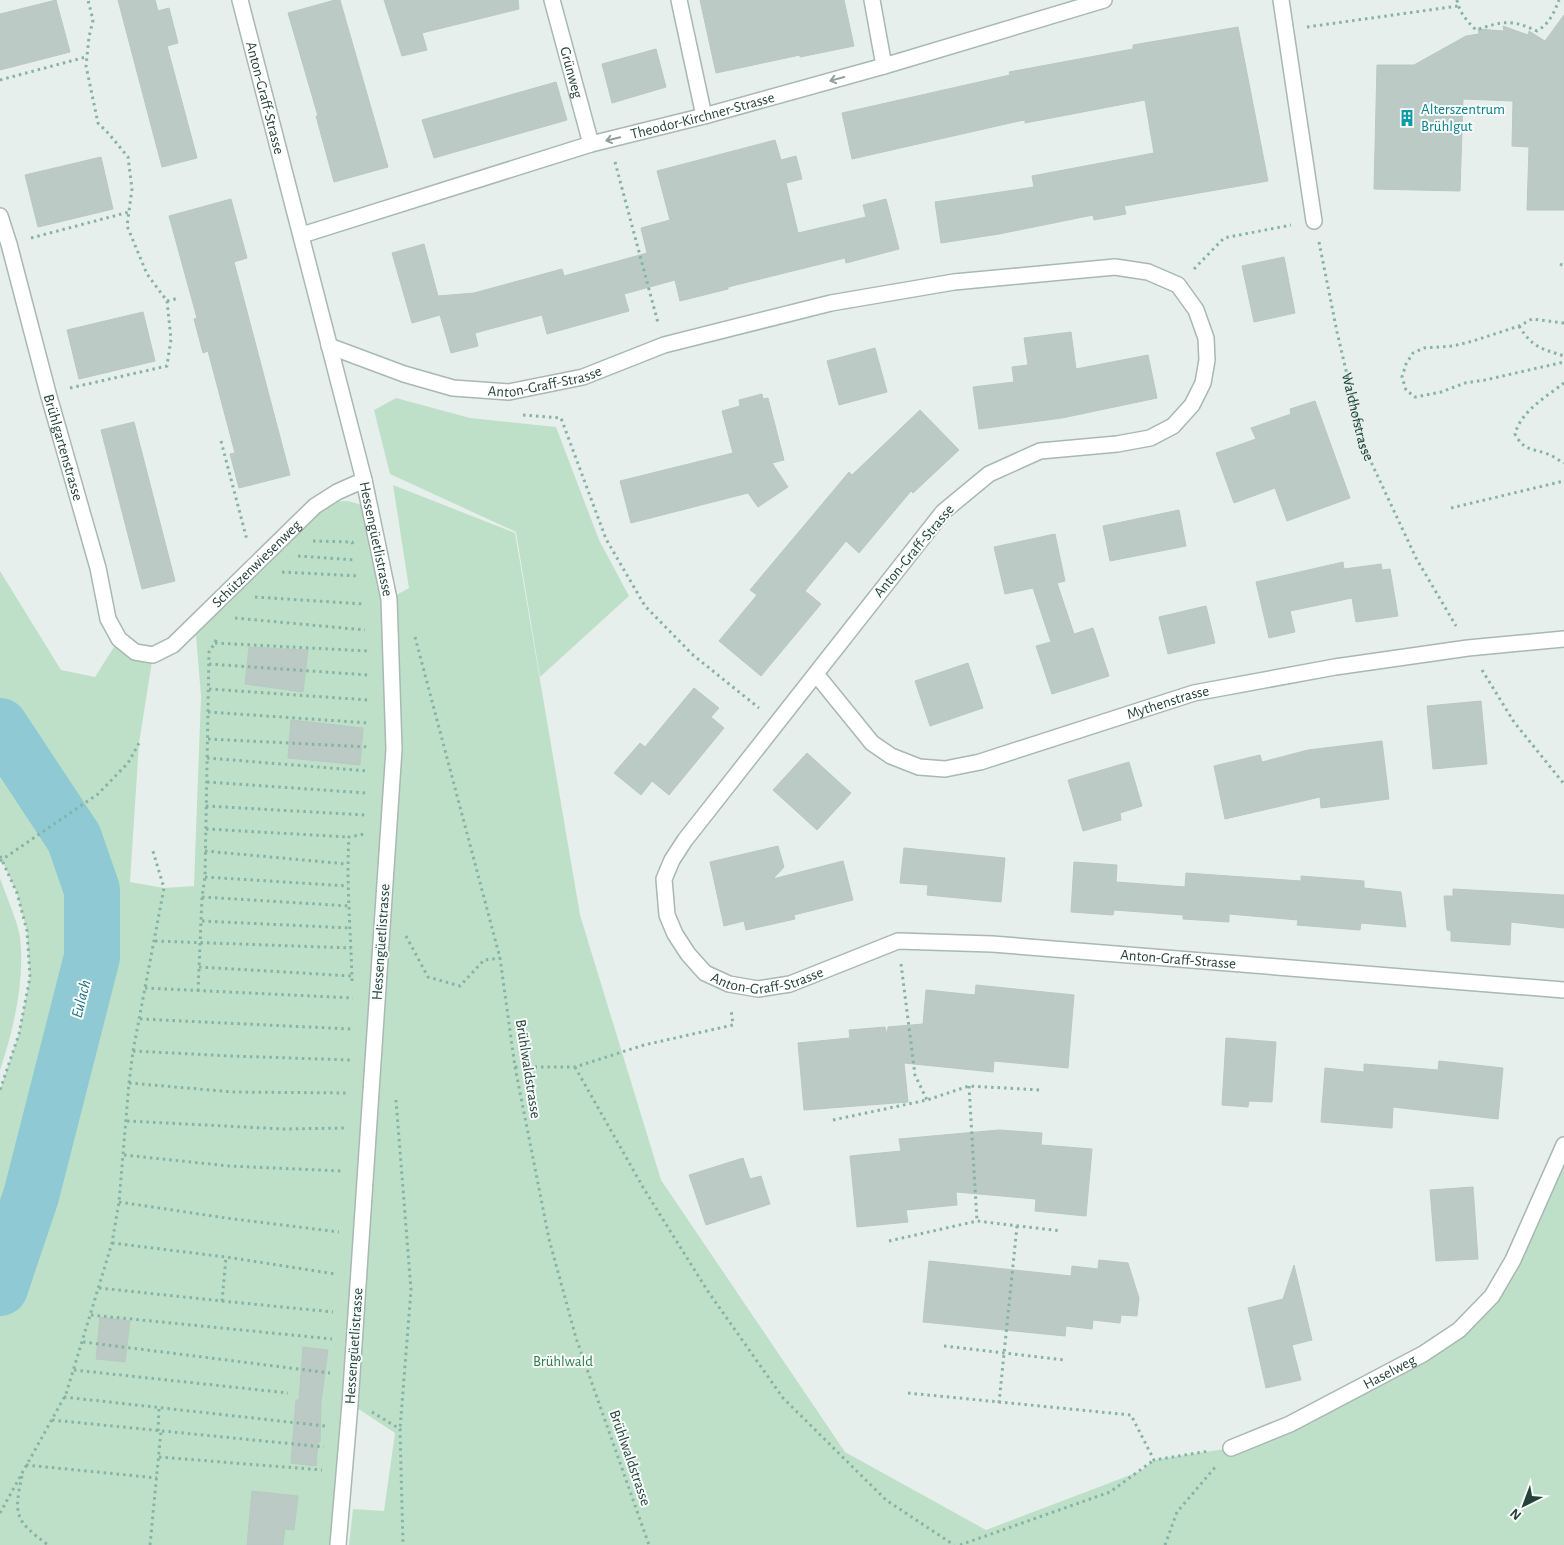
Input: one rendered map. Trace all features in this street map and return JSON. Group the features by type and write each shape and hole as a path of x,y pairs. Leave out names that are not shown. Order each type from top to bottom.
{"street":[{"name":"Anton-Graff-Strasse","path":"240,0 302,235 329,346 404,374 453,388 510,392 583,377 664,345 831,303 954,282 1115,268 1148,272 1178,286 1196,310 1206,338 1207,360 1203,383 1192,405 1173,426 1150,438 1117,444 1040,452 989,474 943,512 685,840 672,860 664,880 667,915 675,934 688,954 705,972 729,984 758,989 790,984 898,941 992,944 1564,990"},
{"name":"Grünweg","path":"552,0 591,144"},
{"path":"679,0 704,116"},
{"path":"872,0 884,66"},
{"name":"Theodor-Kirchner-Strasse","path":"302,235 591,144 704,116 884,66 1104,0"},
{"path":"1281,0 1314,221"},
{"name":"Brühlgartenstrasse","path":"0,216 98,568 108,620 119,639 135,652 153,655"},
{"name":"Hessengüetlistrasse","path":"329,346 364,480 389,599 394,749 350,1404 338,1545"},
{"name":"Schützenwiesenweg","path":"153,655 173,645 315,506 337,492 364,480"},
{"name":"Mythenstrasse","path":"816,674 872,743 891,756 919,766 945,769 980,762 1194,693 1335,667 1468,648 1564,639"},
{"name":"Haselweg","path":"1232,1448 1290,1424 1423,1354 1459,1330 1492,1296 1513,1260 1564,1145"}],"path":[{"path":"48,393 168,366 171,339 167,301 147,274 128,226 132,189 128,157 110,134 98,123 86,66 93,20 88,0"},
{"path":"1457,0 1466,21 1476,30 1500,22 1522,24 1537,31 1543,27 1554,13 1559,0"},
{"path":"1286,30 1458,6"},
{"path":"0,80 86,57"},
{"path":"609,140 664,345"},
{"path":"9,244 129,212"},
{"path":"1178,286 1224,238 1314,221"},
{"name":"Waldhofstrasse","path":"1314,221 1337,332 1364,447 1416,558 1468,648 1514,722 1564,784"},
{"path":"167,301 179,298"},
{"path":"1564,323 1532,319 1520,326 1473,342 1454,346 1424,348 1413,353 1406,364 1402,377 1406,390 1415,397 1441,392 1465,383 1564,362"},
{"path":"1520,326 1528,340 1537,347 1564,356"},
{"path":"1564,383 1526,413 1518,423 1515,434 1520,444 1527,449 1547,454 1564,463"},
{"path":"520,415 561,418 606,539 645,606 693,655 777,723"},
{"path":"221,441 254,565"},
{"path":"1451,508 1564,481"},
{"path":"312,541 352,542 361,585"},
{"path":"295,556 357,560"},
{"path":"278,571 359,576"},
{"path":"254,597 364,604 364,612"},
{"path":"234,618 365,630"},
{"path":"365,621 366,637"},
{"path":"198,991 202,897 205,877 209,652 215,643 217,634"},
{"name":"Brühlwaldstrasse","path":"414,634 500,958 515,1067 549,1239 576,1338 649,1545"},
{"path":"215,643 369,651"},
{"path":"368,644 368,659"},
{"path":"209,664 368,675"},
{"path":"368,667 368,684"},
{"path":"209,689 369,700"},
{"path":"369,692 369,708"},
{"path":"208,712 370,723"},
{"path":"369,716 369,731"},
{"path":"208,739 369,747"},
{"path":"369,739 369,755"},
{"path":"1,860 98,794 128,763 139,743"},
{"path":"207,758 368,771"},
{"path":"367,778 368,763"},
{"path":"206,782 366,792"},
{"path":"366,800 367,785"},
{"path":"206,806 366,815"},
{"path":"366,807 366,822"},
{"path":"206,829 349,837 365,835 365,828"},
{"path":"349,837 347,864 353,984"},
{"path":"0,1513 64,1397 74,1370 112,1243 119,1202 133,1051 164,888 152,848"},
{"path":"205,851 347,864"},
{"path":"0,856 17,893 27,931 30,977 19,1034 0,1090"},
{"path":"205,877 348,886"},
{"path":"202,897 350,906"},
{"path":"202,921 350,928"},
{"path":"403,942 404,932 428,977 460,986 484,960 500,958"},
{"path":"155,941 351,948"},
{"path":"898,941 915,1075 928,1100"},
{"path":"199,967 352,976"},
{"path":"515,1067 575,1067 644,1045 733,1024 729,984"},
{"path":"145,988 353,998"},
{"path":"353,991 353,1006"},
{"path":"140,1019 351,1030"},
{"path":"351,1037 352,1022"},
{"path":"133,1051 350,1060"},
{"path":"350,1052 350,1068"},
{"path":"575,1067 644,1189 707,1290 783,1398 886,1500 954,1545"},
{"path":"129,1083 233,1092 348,1094"},
{"path":"348,1102 349,1085"},
{"path":"969,1086 977,1221"},
{"path":"833,1120 928,1100 969,1086 1040,1090"},
{"path":"396,1098 411,1290 400,1429 403,1545"},
{"path":"345,1137 346,1120"},
{"path":"127,1121 283,1129 346,1128"},
{"path":"124,1155 229,1166 343,1171"},
{"path":"342,1180 344,1162"},
{"path":"119,1202 339,1232"},
{"path":"889,1241 977,1221 1061,1231"},
{"path":"338,1241 340,1224"},
{"path":"999,1403 1017,1226"},
{"path":"112,1243 226,1257 336,1274"},
{"path":"222,1301 226,1257"},
{"path":"335,1284 336,1266"},
{"path":"99,1288 334,1312 335,1303"},
{"path":"91,1315 333,1340"},
{"path":"82,1342 330,1373"},
{"path":"944,1346 1064,1360"},
{"path":"74,1370 288,1393"},
{"path":"908,1393 1131,1415 1154,1460"},
{"path":"64,1397 326,1426"},
{"path":"350,1404 364,1408 400,1429"},
{"path":"150,1545 159,1457 159,1408"},
{"path":"52,1420 325,1447"},
{"path":"960,1545 1110,1492 1154,1460 1232,1448"},
{"path":"1165,1545 1177,1512 1232,1448"},
{"path":"159,1457 322,1470"},
{"path":"26,1465 156,1478"},
{"path":"22,1472 17,1498 18,1512 25,1527 48,1545"}],"green space":[{"path":"396,398 470,418 556,427 599,540 629,596 540,677 516,532 390,474 374,410"},
{"name":"Brühlwald","path":"393,485 515,533 580,915 661,1180 845,1452 986,1530 1141,1471 1154,1460 1231,1448 1423,1354 1492,1296 1564,1145 1564,1545 349,1545 353,1509 384,1511 395,1433 351,1404 338,1545 0,1545 0,1090 19,1034 30,977 27,931 17,893 0,856 0,571 61,670 95,677 119,639 153,655 139,743 130,882 164,888 194,886 201,696 195,623 254,565 330,504 343,501 363,506 389,599 409,588"},
{"path":"0,878 19,931 21,970 14,1021 0,1070"}],"building":[{"path":"56,0 70,52 0,70 0,14"},
{"path":"118,0 155,0 158,11 169,8 178,43 167,46 197,158 162,167"},
{"path":"340,0 388,167 334,182 316,116 318,116 288,13"},
{"path":"384,0 518,0 519,9 422,33 427,50 402,56"},
{"path":"700,0 844,0 854,46 800,57 800,55 716,73"},
{"name":"Alterszentrum Brühlgut","path":"1564,15 1564,210 1527,210 1529,147 1512,146 1513,101 1463,99 1460,191 1374,189 1377,65 1414,65 1466,36 1479,34 1478,29 1504,31 1503,26 1528,35 1529,31 1545,41"},
{"path":"1238,27 1268,181 1124,206 1126,214 1094,220 1093,215 999,234 941,243 935,202 1034,187 1032,176 1154,153 1145,100 1025,123 1025,120 1019,121 852,159 842,113 1010,75 1009,72 1133,49 1133,45"},
{"path":"656,49 666,87 612,103 602,64"},
{"path":"556,82 567,120 434,158 422,120"},
{"path":"775,140 781,160 796,156 802,179 786,183 798,233 866,217 863,205 886,199 899,249 846,263 845,258 680,301 675,280 624,294 629,311 547,334 542,315 475,333 478,346 451,353 440,315 412,323 392,253 424,244 438,296 474,293 562,269 564,276 647,253 641,228 670,220 657,171"},
{"path":"101,157 113,209 38,227 25,175"},
{"path":"231,199 247,258 234,262 290,475 239,488 230,454 235,453 208,351 203,353 194,319 197,318 169,216"},
{"path":"1284,257 1295,313 1254,322 1242,266"},
{"path":"143,312 155,361 79,379 67,330"},
{"path":"1071,332 1076,369 1148,355 1157,398 1062,418 979,429 973,387 1014,382 1012,367 1028,365 1024,338"},
{"path":"875,348 887,392 839,405 827,361"},
{"path":"762,394 763,399 768,398 784,460 772,463 788,487 758,507 748,493 631,523 620,481 733,453 722,411 740,406 739,400"},
{"path":"1315,401 1350,498 1287,521 1275,488 1234,503 1216,453 1256,439 1251,428 1291,414 1290,409"},
{"path":"920,410 959,450 913,493 911,491 859,553 846,541 805,591 821,604 761,676 719,641 757,595 750,590 849,472 852,475"},
{"path":"134,422 175,581 142,589 101,430"},
{"path":"1179,510 1186,546 1110,561 1103,526"},
{"path":"1055,534 1065,581 1057,583 1074,634 1093,628 1109,676 1052,694 1036,646 1051,642 1033,588 1005,594 994,547"},
{"path":"1343,562 1344,569 1381,564 1382,570 1390,569 1398,616 1356,622 1352,598 1290,611 1295,632 1269,638 1256,582"},
{"path":"1206,606 1215,643 1168,654 1159,617"},
{"path":"249,647 308,650 303,692 245,684"},
{"path":"968,663 983,708 930,726 915,681"},
{"path":"694,688 719,708 711,717 724,728 669,795 652,781 641,795 614,773 640,743 645,747"},
{"path":"1481,701 1487,764 1433,769 1427,706"},
{"path":"291,720 363,728 360,765 288,758"},
{"path":"1382,741 1389,799 1321,808 1320,797 1225,819 1214,766 1260,755 1262,762 1308,750"},
{"path":"807,753 851,793 817,830 773,790"},
{"path":"1129,762 1142,806 1120,813 1121,820 1083,831 1068,780"},
{"path":"778,846 784,867 773,879 843,861 853,900 794,915 795,919 746,930 744,921 724,926 710,862"},
{"path":"904,848 1005,858 1001,902 927,895 928,885 900,883"},
{"path":"1074,862 1117,865 1116,882 1185,887 1186,873 1301,881 1301,876 1364,881 1364,888 1401,892 1406,927 1361,923 1360,930 1297,925 1298,920 1229,914 1229,922 1183,919 1183,915 1114,910 1113,915 1071,912"},
{"path":"1453,889 1564,895 1564,928 1511,922 1510,945 1451,941 1451,931 1447,930 1444,896 1453,896"},
{"path":"976,985 1074,995 1068,1068 994,1061 993,1072 904,1063 908,1102 804,1110 798,1043 850,1038 849,1030 885,1027 887,1035 888,1027 923,1024 926,990 975,995"},
{"path":"1226,1038 1276,1042 1272,1102 1249,1101 1248,1107 1222,1105"},
{"path":"1439,1061 1503,1068 1498,1119 1393,1107 1392,1128 1321,1122 1325,1068 1364,1072 1364,1064 1438,1070"},
{"path":"999,1130 1042,1133 1041,1145 1092,1149 1086,1216 1035,1211 1036,1199 956,1192 957,1205 906,1210 908,1222 857,1227 850,1156 901,1151 899,1139"},
{"path":"743,1158 750,1179 761,1176 770,1204 706,1225 689,1175"},
{"path":"1473,1187 1478,1259 1436,1261 1430,1190"},
{"path":"1099,1260 1128,1263 1139,1298 1137,1316 1121,1315 1120,1323 1093,1320 1092,1329 1066,1326 1065,1336 923,1322 929,1261 1071,1276 1072,1266 1098,1269"},
{"path":"1294,1265 1312,1340 1292,1345 1301,1380 1266,1388 1248,1308 1283,1299"},
{"path":"100,1317 130,1321 125,1362 96,1359"},
{"path":"303,1347 328,1350 321,1402 320,1442 318,1442 316,1466 291,1463 296,1400 299,1400"},
{"path":"252,1491 298,1496 294,1530 285,1529 283,1545 247,1545"}],"waterway":[{"name":"Eulach","path":"0,726 74,838 92,890 92,957 31,1196 0,1288"}],"place":[{"name":"Alterszentrum Brühlgut","path":"1407,118"}]}
